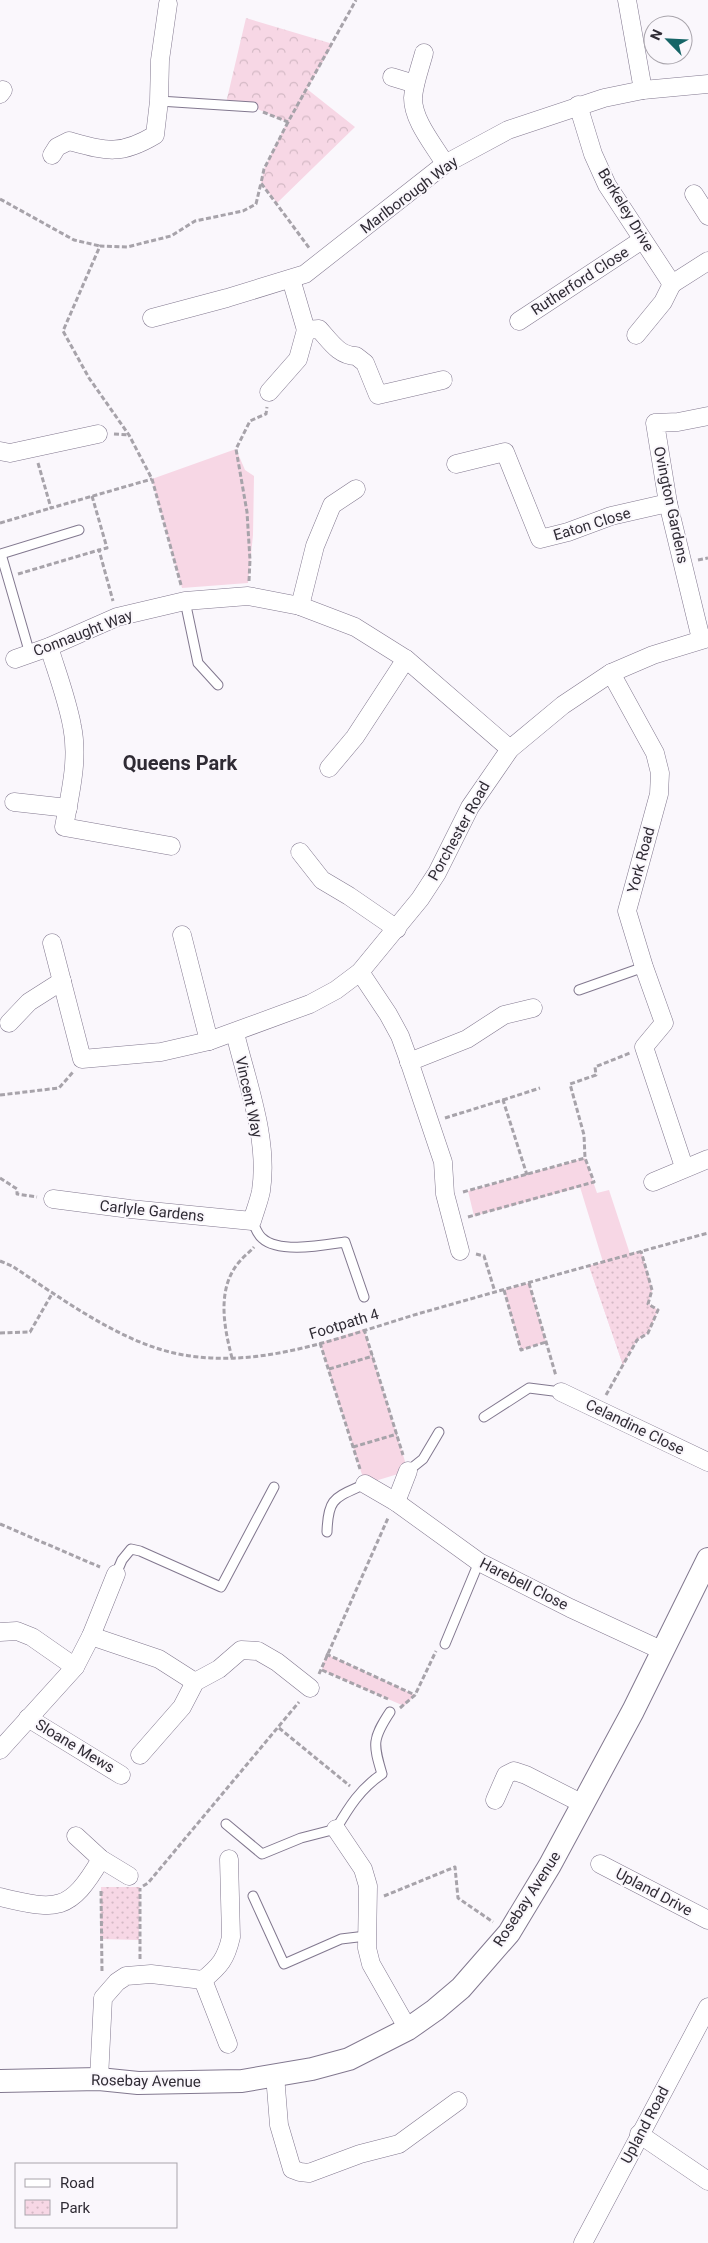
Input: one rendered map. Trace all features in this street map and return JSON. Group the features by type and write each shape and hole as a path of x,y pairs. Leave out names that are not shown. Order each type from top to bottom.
{"street":[{"path":"627,0 643,90"},
{"path":"52,155 57,148 69,141 108,150 134,146 155,135 165,1"},
{"path":"424,53 415,84 413,100 419,119 445,164"},
{"path":"392,77 415,84"},
{"name":"Marlborough Way","path":"152,318 305,274 445,164 508,130 578,105 643,90 708,84"},
{"name":"Berkeley Drive","path":"578,105 593,154 607,185 672,284"},
{"path":"694,194 708,216"},
{"name":"Rutherford Close","path":"519,321 642,240"},
{"path":"636,335 663,302 672,284 708,261"},
{"path":"269,392 298,359 306,330 291,279"},
{"path":"306,330 319,329 338,350 348,356 356,356 365,363 378,395 443,380"},
{"name":"Ovington Gardens","path":"704,638 668,503 655,423 678,422 708,416"},
{"path":"0,451 10,453 98,434"},
{"name":"Eaton Close","path":"456,464 505,452 540,539 568,532 611,516 668,503"},
{"path":"300,606 315,546 332,505 356,489"},
{"name":"Connaught Way","path":"23,656 49,647 117,617 185,601 248,596 300,606 354,626 406,659 510,749"},
{"name":"Porchester Road","path":"82,1059 161,1052 209,1042 310,1004 336,990 360,972 397,929 437,873 470,807 510,749 563,705 611,673 704,638"},
{"path":"49,647 73,727 74,754 64,827 171,846"},
{"path":"329,768 355,737 406,659"},
{"name":"York Road","path":"611,673 655,753 660,773 660,794 627,911 664,1022 644,1047"},
{"path":"14,802 68,808"},
{"path":"300,852 322,880 397,929"},
{"path":"182,935 209,1042"},
{"path":"52,943 82,1059"},
{"path":"360,972 388,1014 400,1036 410,1062 442,1162 445,1194 460,1251"},
{"path":"9,1023 29,1002 62,981"},
{"path":"410,1062 467,1040 504,1015 533,1008"},
{"name":"Vincent Way","path":"235,1033 259,1131 262,1173 260,1192 252,1221"},
{"path":"644,1047 684,1167"},
{"path":"653,1182 684,1167 708,1159"},
{"name":"Carlyle Gardens","path":"53,1199 130,1210 252,1221"},
{"name":"Celandine Close","path":"561,1392 708,1462"},
{"path":"396,1502 408,1471"},
{"name":"Harebell Close","path":"365,1484 396,1502 479,1562 570,1608 662,1650"},
{"name":"Rosebay Avenue","path":"0,2081 99,2079 138,2083 192,2083 242,2081 312,2069 349,2059 408,2029 462,1988 508,1933 550,1865 633,1711 708,1559"},
{"path":"0,1750 75,1667 91,1636 116,1574"},
{"path":"0,1632 17,1631 32,1637 75,1667"},
{"path":"91,1636 159,1659 196,1682"},
{"path":"140,1755 182,1707 196,1682 219,1670 241,1650 258,1651 277,1662 310,1688"},
{"name":"Sloane Mews","path":"28,1718 121,1775"},
{"path":"495,1800 506,1775 514,1771 583,1804"},
{"path":"336,1829 363,1869 368,1886 369,1902 366,1936 367,1948 372,1964 408,2029"},
{"path":"76,1836 133,1884"},
{"path":"0,1898 37,1906 58,1905 77,1895 101,1859"},
{"path":"99,2079 103,1998 117,1982 126,1976 140,1975 203,1980 221,1966 231,1937 229,1859"},
{"name":"Upland Drive","path":"600,1864 708,1920"},
{"path":"203,1980 228,2044"},
{"name":"Upland Road","path":"583,2243 639,2134 708,2007"},
{"path":"275,2075 279,2125 292,2169 300,2172 318,2170 360,2154 399,2144 458,2101"},
{"path":"639,2134 708,2180"}],"lane":[{"path":"159,101 253,107"},
{"path":"23,656 8,576 1,554 79,530"},
{"path":"185,601 198,663 218,685"},
{"path":"579,990 644,966"},
{"path":"252,1221 261,1238 272,1244 307,1247 345,1242 364,1297"},
{"path":"484,1417 529,1388 561,1392"},
{"path":"408,1471 423,1459 439,1432"},
{"path":"327,1532 328,1510 338,1496 365,1484"},
{"path":"116,1574 122,1560 131,1549 140,1551 220,1587 274,1488"},
{"path":"445,1644 479,1562"},
{"path":"226,1824 262,1854 301,1838 336,1829 359,1793 382,1774 374,1747 379,1729 390,1712"},
{"path":"253,1896 284,1964 341,1939 366,1936"}],"path":[{"path":"0,199 74,240 100,246 127,247 172,236 195,221 243,212 256,204 264,170 288,122 356,0"},
{"path":"253,107 288,122"},
{"path":"261,183 320,263"},
{"path":"100,246 63,330 89,378 129,435 152,479 185,601"},
{"path":"248,596 250,560 247,512 236,449 250,421 266,414 269,392"},
{"path":"34,448 51,508"},
{"path":"0,523 152,479"},
{"path":"8,576 107,548 92,496"},
{"path":"99,550 117,617"},
{"path":"452,1221 594,1182 586,1158 584,1135 570,1084 596,1075 595,1067 644,1047"},
{"path":"0,1095 59,1088 65,1084 82,1059"},
{"path":"430,1122 540,1088"},
{"path":"504,1100 527,1175"},
{"path":"445,1194 468,1191 586,1158"},
{"path":"0,1178 16,1189 17,1194 53,1199"},
{"name":"Footpath 4","path":"0,1261 12,1266 134,1341 174,1353 212,1359 252,1358 286,1353 364,1329 708,1232"},
{"path":"232,1358 225,1330 224,1300 230,1275 240,1260 250,1252 261,1238"},
{"path":"460,1251 484,1256 495,1292"},
{"path":"598,1409 637,1340 648,1333 658,1310 648,1304 652,1290 641,1251"},
{"path":"529,1283 561,1392"},
{"path":"504,1290 521,1350 546,1342"},
{"path":"0,1333 30,1332 53,1292"},
{"path":"364,1329 408,1471"},
{"path":"320,1343 365,1484"},
{"path":"329,1369 372,1356"},
{"path":"353,1447 397,1434"},
{"path":"140,1975 133,1884 148,1883 279,1728 310,1688 322,1670 326,1654 396,1502"},
{"path":"0,1524 116,1574"},
{"path":"390,1712 404,1706 415,1695 437,1649 445,1644"},
{"path":"326,1654 415,1695"},
{"path":"322,1670 404,1706"},
{"path":"279,1728 359,1793"},
{"path":"369,1902 455,1867 458,1898 508,1933"},
{"path":"91,1876 101,1887 100,1939 103,1998"}],"green space":[{"path":"246,18 333,44 307,89 355,127 277,203 261,183 264,169 287,122 253,107 226,103"},
{"path":"236,449 245,470 254,476 253,535 248,583 182,588 152,479"},
{"path":"585,1158 597,1193 609,1190 630,1254 641,1251 652,1290 648,1304 658,1310 648,1333 637,1340 623,1365 589,1266 603,1262 580,1187 474,1216 468,1191"},
{"path":"641,1251 652,1290 648,1304 658,1310 648,1333 637,1340 623,1365 589,1266"},
{"path":"529,1283 546,1342 521,1350 504,1290"},
{"path":"364,1329 408,1471 365,1484 320,1343"},
{"path":"326,1654 415,1695 404,1706 322,1670"},
{"path":"101,1887 140,1887 139,1940 100,1939"}],"district":[{"name":"Queens Park","path":"180,763"}]}
